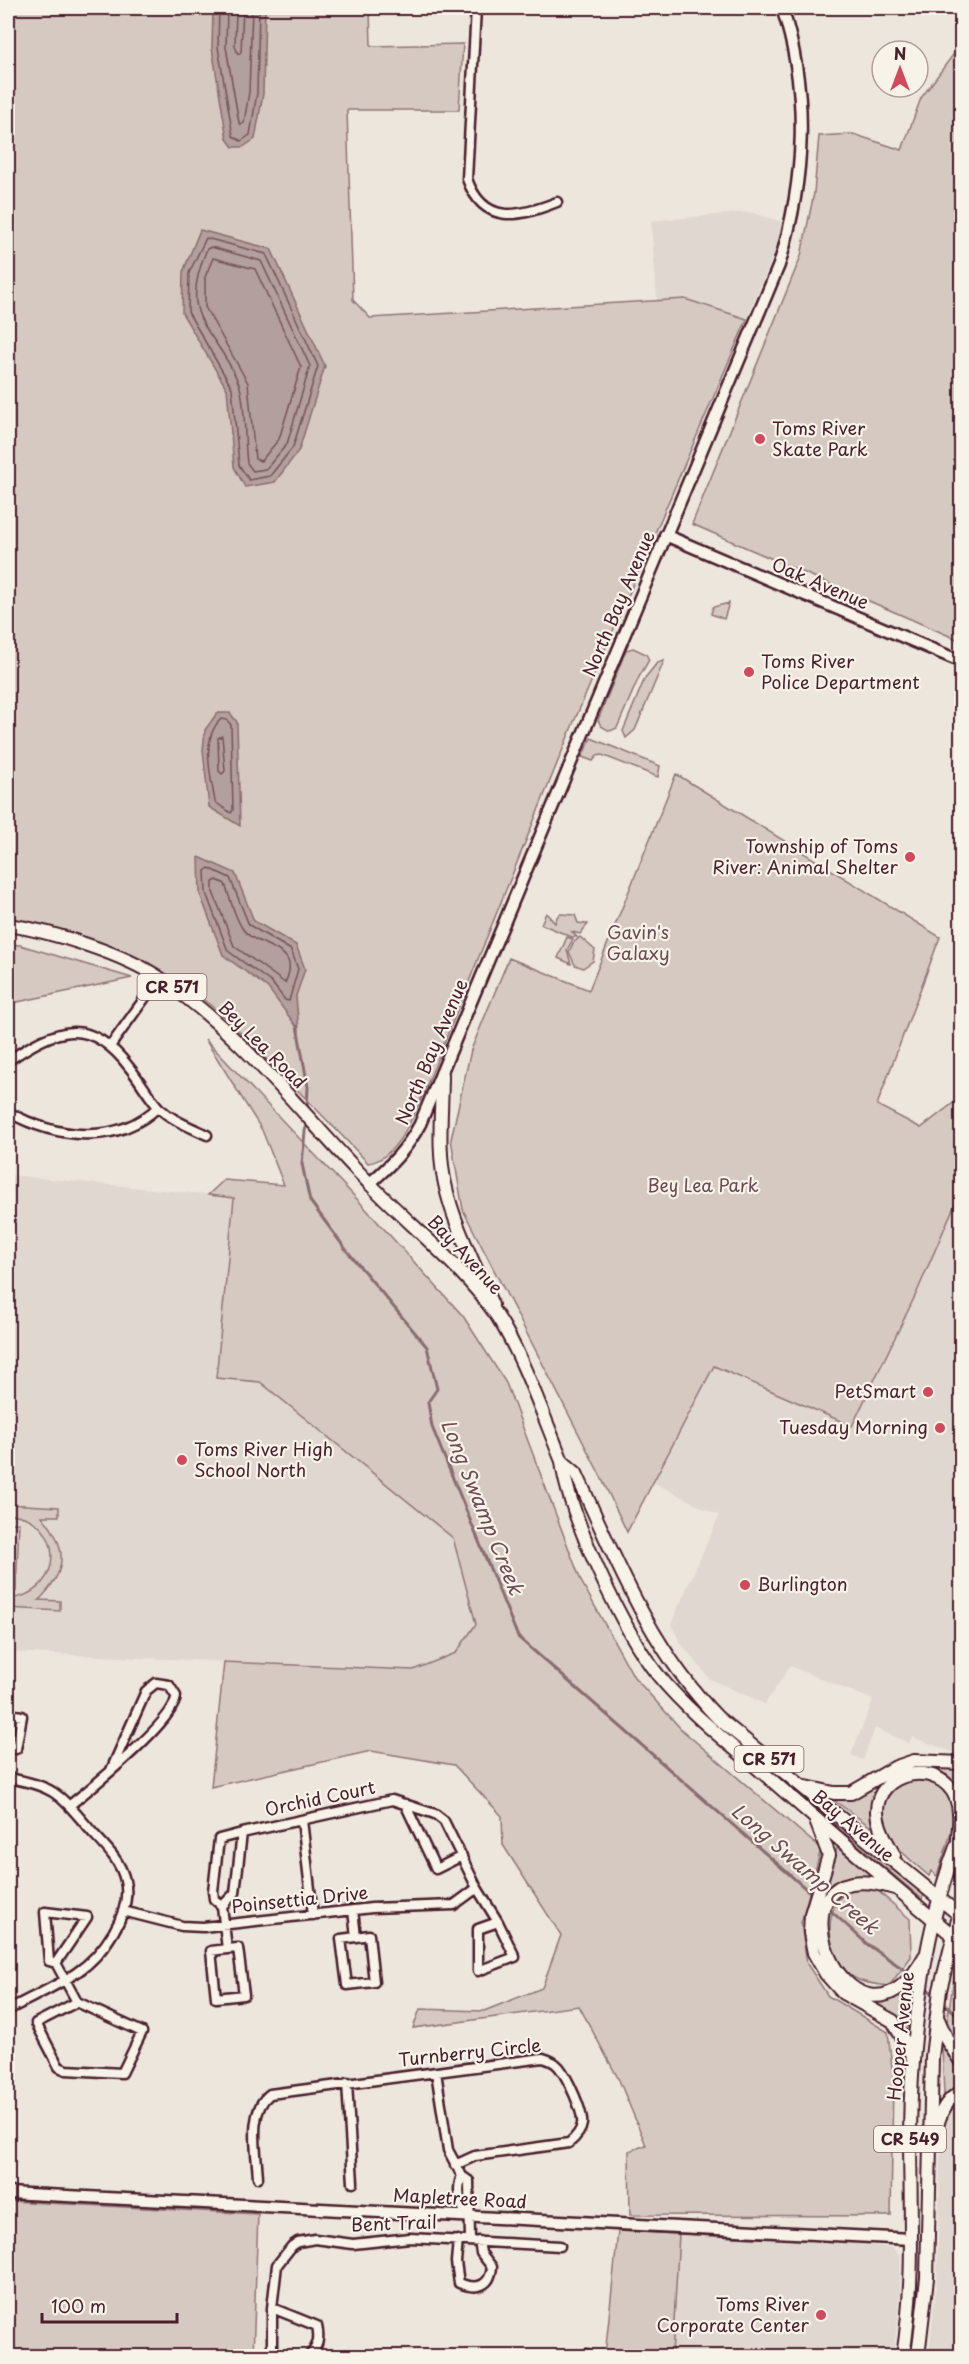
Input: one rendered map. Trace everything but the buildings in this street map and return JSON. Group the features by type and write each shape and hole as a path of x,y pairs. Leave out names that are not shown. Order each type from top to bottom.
{"main road":[{"name":"Bey Lea Road","path":"8,926 64,938 104,952 160,978 217,1024 301,1109 369,1184"},
{"path":"442,1074 442,1149 445,1184 454,1214 497,1317"},
{"name":"Bay Avenue","path":"369,1184 462,1275 497,1317 562,1461 564,1479 620,1615 657,1674 694,1712 957,1940"},
{"name":"Bay Avenue","path":"562,1461 576,1473 631,1593 670,1662 693,1692 718,1718 940,1899 961,1912"},
{"path":"803,1787 834,1793 850,1793 896,1767 914,1761 962,1763"},
{"path":"821,1902 822,1938 834,1970 843,1978 857,1989 879,1995 892,1993 917,1981 930,1947 940,1899 959,1838 958,1807 948,1786 929,1774 917,1772 904,1775 891,1783 881,1797 877,1810 882,1832 897,1862"},
{"path":"814,1818 829,1856 821,1902 810,1933 820,1965 843,1993 893,2021 914,2060"},
{"path":"821,1902 844,1884 857,1880 872,1881 901,1891"},
{"name":"Hooper Avenue","path":"918,2356 927,2278 931,2090 937,2014 940,1990 957,1940 961,1912"},
{"name":"Hooper Avenue","path":"903,2356 910,2284 910,2130 917,1981"},
{"path":"937,2014 948,2042 962,2063"},
{"path":"931,2156 939,2117 951,2098 962,2092"}],"street":[{"path":"476,8 467,179 472,194 492,212 506,214 527,214 557,202"},
{"name":"North Bay Avenue","path":"369,1184 396,1161 410,1143 442,1074 779,265 796,198 801,109 792,45 782,8"},
{"name":"Oak Avenue","path":"665,535 962,662"},
{"path":"111,1045 160,978"},
{"path":"8,1061 45,1038 57,1034 88,1032 111,1045 158,1107 174,1119 207,1135"},
{"path":"8,1112 28,1123 66,1133 105,1133 126,1129 143,1122 158,1107"},
{"path":"70,1805 136,1749 173,1708 176,1696 169,1685 156,1683 146,1690 111,1770"},
{"path":"8,1714 22,1716 16,1749 8,1747"},
{"path":"8,1778 43,1785 54,1790 70,1805 120,1866 126,1890 121,1919 94,1957 65,1979 8,2010"},
{"name":"Orchid Court","path":"226,1949 222,1906 214,1899 213,1891 219,1839 392,1800 435,1814 444,1821 477,1888 498,1922 515,1958 478,1971 478,1929 498,1922"},
{"path":"405,1804 436,1869 462,1856"},
{"path":"302,1820 313,1915"},
{"path":"222,1906 235,1893 242,1833"},
{"name":"Poinsettia Drive","path":"123,1911 182,1926 224,1925 353,1910 454,1905 477,1888"},
{"path":"353,1910 356,1937"},
{"path":"56,1963 87,1917 45,1912 49,1961 56,1963 77,2002 142,2032 122,2073 66,2070 59,2067 36,2024 77,2002"},
{"path":"369,1935 374,1982 347,1985 341,1939 356,1937 369,1935"},
{"path":"238,1948 244,1995 216,1998 211,1951 226,1949 238,1948"},
{"name":"Turnberry Circle","path":"258,2178 256,2118 265,2098 283,2091 543,2058 554,2062 560,2068 582,2112 579,2132 569,2143 475,2156 455,2165"},
{"name":"Bent Trail","path":"436,2072 448,2150 462,2176 469,2181 471,2192 468,2215 474,2241 492,2267 491,2278 486,2284 471,2288 459,2283 456,2262 458,2240"},
{"path":"347,2083 353,2182"},
{"name":"Mapletree Road","path":"8,2193 911,2239"},
{"name":"Bent Trail","path":"275,2356 272,2348 272,2308 278,2265 292,2246 298,2242 315,2239 353,2244 410,2238 560,2246"},
{"path":"272,2308 317,2326 320,2337 314,2351 309,2356"}],"shaded area":[{"path":"749,212 783,222 774,253 747,319 685,299 657,300 651,221"},
{"name":"Toms River High School North","path":"8,1175 234,1197 216,1378 259,1382 453,1538 476,1625 456,1653 413,1670 8,1652"},
{"path":"959,1197 961,1198 961,1753 958,1754 912,1737 909,1743 875,1728 863,1760 851,1755 873,1700 790,1666 765,1704 710,1679 680,1642 671,1624 719,1516 653,1482 714,1366 852,1426 917,1292"},
{"path":"961,2096 961,2356 929,2356 937,2278 941,2129 948,2108"},
{"path":"679,2234 848,2242 893,2248 901,2258 899,2310 893,2356 672,2356"}],"green space":[{"path":"8,8 370,8 371,46 463,44 459,110 347,110 353,300 370,318 685,299 747,319 573,724 417,1109 391,1151 380,1159 368,1163 233,1025 178,982 108,946 58,929 8,918"},
{"path":"961,44 961,641 692,524 801,256 814,193 819,136 853,134 902,150 921,99 930,99 930,86"},
{"path":"729,603 724,619 711,614 713,607"},
{"path":"633,648 646,654 649,660 639,677 617,728 610,731 601,726 598,720 626,650"},
{"path":"664,661 635,730 626,738 623,731 645,678 657,663"},
{"path":"591,738 660,766 658,777 602,755 597,756 593,761 582,757"},
{"name":"Bey Lea Park","path":"676,774 940,937 877,1105 921,1128 961,1097 961,1190 917,1292 852,1426 714,1366 627,1532 599,1473 463,1210 451,1139 471,1050 509,958 589,990"},
{"path":"546,913 555,923 560,914 575,915 578,923 588,924 580,934 572,932 577,937 572,937 541,924"},
{"path":"567,937 573,939 567,950 571,964 558,958"},
{"path":"580,937 595,950 593,961 583,968 575,965 569,952 573,943"},
{"path":"8,944 20,945 132,978 8,1004"},
{"path":"205,1039 356,1198 463,1316 506,1383 581,1581 634,1677 682,1730 821,1849 801,1923 807,1964 828,1996 888,2032 893,2076 891,2216 630,2215 629,2151 646,2145 619,2080 579,2006 413,2028 420,2009 484,2011 542,1988 561,1935 503,1845 502,1816 454,1765 371,1751 211,1787 224,1662 413,1670 456,1653 476,1624 453,1538 260,1382 216,1378 234,1198 208,1195 224,1180 284,1185 262,1130"},
{"path":"8,1504 59,1507 59,1516 42,1516 57,1538 61,1559 60,1569 55,1579 39,1600 60,1601 60,1611 8,1608 8,1599 27,1594 41,1584 49,1571 52,1556 49,1541 41,1528 27,1518 8,1514"},
{"path":"8,1523 19,1523 16,1591 8,1590"},
{"path":"932,1767 961,1769 961,1800 952,1782"},
{"path":"774,1773 925,1892 922,1899"},
{"path":"886,1778 872,1807 871,1827 828,1796"},
{"path":"906,1780 931,1780 939,1784 952,1799 954,1824 937,1876 931,1871 929,1876 917,1866 894,1843 886,1831 882,1818 883,1806 891,1793"},
{"path":"837,1848 873,1876 845,1879 825,1896 823,1895"},
{"path":"857,1887 878,1891 910,1919 911,1957 889,1986 864,1982 851,1975 836,1957 832,1946 830,1922 833,1910 840,1898"},
{"path":"960,1958 962,1959 961,2057 946,2028 956,1965"},
{"path":"911,1991 908,2033 898,2019 861,1997 888,1999"},
{"path":"942,2045 949,2057 962,2067 961,2085 944,2096"},
{"path":"8,2201 258,2214 253,2356 8,2356"},
{"path":"618,2231 679,2234 672,2356 605,2356"}],"water":[{"path":"213,8 265,8 263,94 255,139 243,147 233,147 227,139 212,48"},
{"path":"200,230 271,249 325,366 299,450 275,482 245,487 234,467 227,389 182,313 183,272"},
{"path":"217,713 230,713 237,722 240,826 209,807 203,750 205,730"},
{"path":"199,857 235,873 254,921 296,945 305,969 296,996 299,1030 268,988 223,955 200,894"}],"waterway":[{"name":"Long Swamp Creek","path":"297,1026 308,1087 307,1108"},
{"name":"Long Swamp Creek","path":"306,1121 302,1164 310,1201 347,1251 427,1347 437,1389 428,1402 432,1427 518,1637 813,1895"},
{"name":"Long Swamp Creek","path":"829,1909 867,1944 906,1971"},
{"name":"Long Swamp Creek","path":"925,1987 936,1996"},
{"name":"Long Swamp Creek","path":"943,2003 962,2018"}],"place":[{"name":"Toms River Skate Park","path":"760,439"},
{"name":"Toms River Police Department","path":"749,672"},
{"name":"Township of Toms River: Animal Shelter","path":"910,857"},
{"name":"PetSmart","path":"928,1392"},
{"name":"Tuesday Morning","path":"940,1428"},
{"name":"Toms River High School North","path":"182,1460"},
{"name":"Burlington","path":"745,1585"},
{"name":"Toms River Corporate Center","path":"821,2315"}],"park label":[{"name":"Gavin's Galaxy","path":"638,943"}]}
